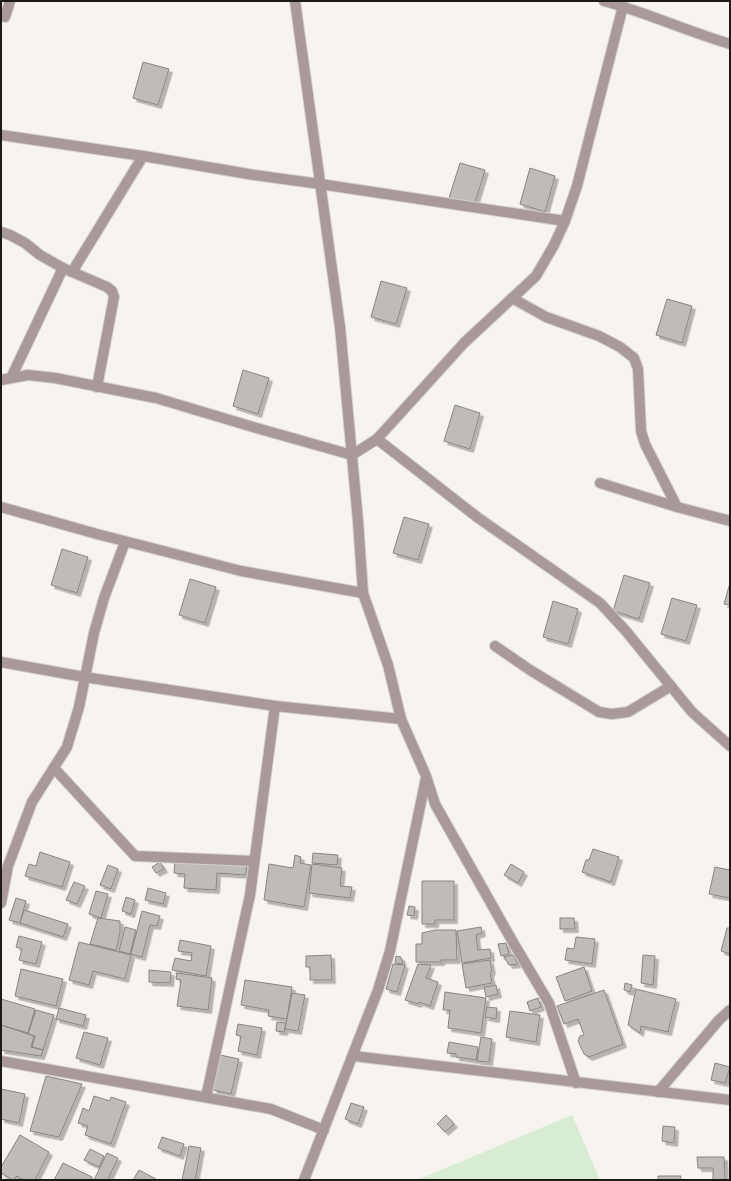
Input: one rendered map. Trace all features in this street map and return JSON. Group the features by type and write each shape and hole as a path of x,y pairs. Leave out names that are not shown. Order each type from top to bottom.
{"street":[{"path":"5,17 10,1"},
{"path":"296,1 340,327 363,593 388,665 401,719 426,776 435,804 549,1003 576,1083"},
{"path":"604,1 623,6 702,36 730,44"},
{"path":"6,379 28,375 55,378 156,398 352,455 377,439 464,342 536,276 566,221 578,186 623,6"},
{"path":"1,135 143,156 254,175 566,221"},
{"path":"6,379 68,270 143,156"},
{"path":"1,232 25,243 40,255 68,270 107,287 112,291 114,297 97,387"},
{"path":"512,298 546,317 599,336 620,347 634,358 638,369 641,431 645,444 677,507"},
{"path":"377,439 477,517 600,603 625,630 692,712 730,746"},
{"path":"600,483 677,507 730,521"},
{"path":"1,507 125,542 241,571 363,593"},
{"path":"1,903 8,866 32,802 67,747 79,707 84,677 104,598 125,542"},
{"path":"495,646 530,670 599,712 612,714 628,712 671,686"},
{"path":"1,662 84,677 275,706 401,719"},
{"path":"206,1097 250,895 275,706"},
{"path":"54,768 135,856 254,861"},
{"path":"304,1180 378,990 390,951 426,776"},
{"path":"658,1092 718,1020 730,1010"},
{"path":"353,1056 730,1100"},
{"path":"1,1062 271,1109 324,1130"}],"green space":[{"path":"572,1115 600,1180 417,1180"}],"building":[{"path":"143,62 169,69 158,105 133,98"},
{"path":"460,163 485,170 474,206 449,198"},
{"path":"530,168 555,176 545,212 520,204"},
{"path":"381,281 407,288 396,324 371,317"},
{"path":"667,299 692,306 682,343 656,335"},
{"path":"243,370 269,378 258,414 233,406"},
{"path":"455,405 480,413 470,449 444,441"},
{"path":"404,517 429,524 418,560 393,553"},
{"path":"62,549 88,557 77,593 51,585"},
{"path":"624,575 650,583 639,619 613,611"},
{"path":"190,579 216,587 205,623 179,615"},
{"path":"730,583 730,605 724,604"},
{"path":"672,598 697,605 686,641 661,634"},
{"path":"553,601 578,609 568,644 543,637"},
{"path":"593,849 619,857 611,882 582,872 586,860 589,860"},
{"path":"40,852 70,862 62,887 25,876 29,864 36,866"},
{"path":"313,853 338,855 337,865 312,863"},
{"path":"295,855 301,857 300,863 311,865 304,907 264,900 269,864 293,868"},
{"path":"175,858 247,863 246,875 217,873 216,890 184,888 185,874 174,873"},
{"path":"160,862 164,869 156,873 152,867"},
{"path":"312,864 342,868 340,886 352,887 350,898 309,893"},
{"path":"511,864 524,872 518,883 504,875"},
{"path":"108,865 118,869 111,889 100,885"},
{"path":"715,867 730,870 730,898 709,894"},
{"path":"422,881 454,881 454,920 435,920 435,924 422,924"},
{"path":"74,882 85,886 77,904 66,900"},
{"path":"148,888 166,893 163,904 145,900"},
{"path":"96,891 108,894 101,918 89,914"},
{"path":"126,897 135,900 131,914 122,911"},
{"path":"16,898 26,901 20,923 9,920"},
{"path":"409,906 415,907 414,916 407,915"},
{"path":"24,910 68,924 63,937 20,923"},
{"path":"142,911 160,916 157,926 150,925 142,957 131,954"},
{"path":"98,918 120,921 120,933 116,950 90,944"},
{"path":"560,918 574,918 575,929 560,929"},
{"path":"125,927 136,930 130,954 119,951"},
{"path":"481,927 482,933 476,935 478,950 490,949 491,958 462,963 457,931"},
{"path":"727,928 730,928 730,954 721,951"},
{"path":"435,930 456,930 457,960 441,960 441,962 416,962 416,944 422,944 422,933"},
{"path":"19,936 42,942 36,964 19,960 22,949 16,947"},
{"path":"576,937 595,939 592,964 565,960 567,948 574,949"},
{"path":"180,940 211,946 206,976 172,970 175,958 191,961 192,953 178,951"},
{"path":"79,942 131,955 125,979 93,971 89,985 69,980"},
{"path":"506,943 509,954 501,956 498,944"},
{"path":"331,955 332,980 310,980 310,967 306,967 306,956"},
{"path":"513,955 518,964 509,965 504,957"},
{"path":"643,955 655,956 653,985 641,983"},
{"path":"396,956 401,957 403,964 395,963"},
{"path":"490,960 492,983 466,988 462,964"},
{"path":"393,964 405,965 397,992 386,989"},
{"path":"418,964 431,965 426,978 438,982 430,1006 419,1002 418,1004 405,1000"},
{"path":"584,967 592,991 565,1001 556,977"},
{"path":"21,969 63,979 56,1006 15,996"},
{"path":"149,970 171,972 170,983 149,982"},
{"path":"177,973 212,978 208,1010 177,1006 181,980 176,979"},
{"path":"245,980 292,987 287,1019 268,1016 269,1010 241,1005"},
{"path":"625,983 632,985 630,992 624,990"},
{"path":"496,985 498,994 486,997 484,987"},
{"path":"636,989 676,999 668,1032 641,1026 640,1033 628,1025"},
{"path":"604,990 623,1044 589,1057 584,1054 578,1041 580,1036 584,1035 578,1019 564,1024 557,1006"},
{"path":"445,992 486,998 481,1033 448,1028 450,1010 443,1010"},
{"path":"292,993 305,995 298,1031 285,1029"},
{"path":"538,998 541,1007 530,1011 527,1002"},
{"path":"1,999 35,1009 28,1033 1,1025"},
{"path":"487,1007 497,1008 496,1019 485,1017"},
{"path":"59,1008 86,1015 83,1026 56,1019"},
{"path":"36,1010 54,1015 43,1050 32,1047 35,1036 28,1034"},
{"path":"510,1011 540,1015 536,1042 506,1037"},
{"path":"277,1022 286,1023 284,1032 276,1031"},
{"path":"238,1024 262,1028 257,1055 238,1051 241,1036 236,1035"},
{"path":"1,1025 34,1036 31,1047 43,1050 41,1056 1,1050"},
{"path":"84,1032 108,1038 100,1065 76,1058"},
{"path":"481,1037 492,1039 489,1062 477,1061"},
{"path":"449,1042 478,1047 476,1060 456,1057 456,1054 447,1053"},
{"path":"220,1055 239,1059 231,1094 213,1090"},
{"path":"715,1063 730,1067 725,1083 711,1080"},
{"path":"46,1076 82,1084 59,1137 30,1131"},
{"path":"1,1089 25,1094 19,1123 1,1119"},
{"path":"94,1096 110,1101 111,1097 126,1102 111,1144 85,1135 88,1126 78,1123 83,1108 89,1111"},
{"path":"351,1103 364,1107 358,1124 345,1119"},
{"path":"446,1115 454,1124 445,1132 437,1124"},
{"path":"663,1126 675,1127 674,1143 662,1141"},
{"path":"20,1135 49,1152 35,1180 24,1180 17,1176 13,1180 1,1173 1,1167"},
{"path":"162,1137 184,1144 180,1156 158,1148"},
{"path":"189,1146 201,1148 195,1180 182,1180"},
{"path":"90,1149 104,1156 99,1167 84,1160"},
{"path":"107,1153 118,1158 108,1179 109,1180 94,1180"},
{"path":"697,1157 724,1157 725,1179 713,1180 713,1168 698,1168"},
{"path":"63,1163 92,1177 91,1180 54,1180"},
{"path":"139,1170 156,1179 156,1180 133,1180"},
{"path":"658,1176 681,1176 680,1180 658,1180"}]}
